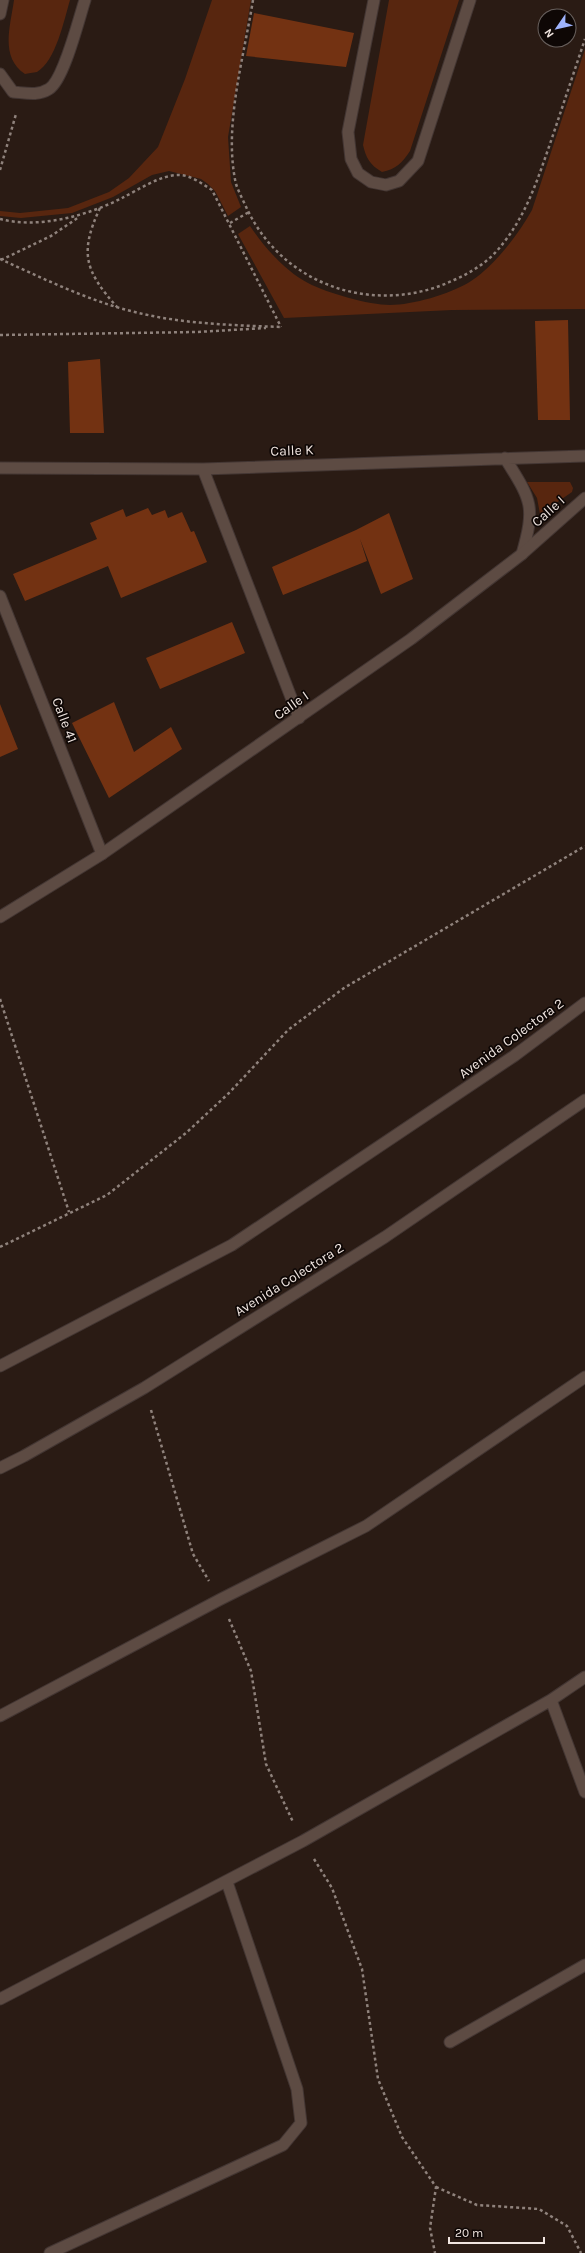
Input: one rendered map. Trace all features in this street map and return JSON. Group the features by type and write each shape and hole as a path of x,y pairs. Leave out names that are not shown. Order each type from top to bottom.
{"street":[{"path":"0,14 3,0"},
{"path":"0,74 13,92 34,94 51,88 66,62 85,0"},
{"path":"374,0 348,132 351,159 358,173 371,182 386,185 398,181 418,161 470,0"},
{"name":"Calle K","path":"0,468 202,469 585,456"},
{"path":"505,458 520,483 530,510 530,526 522,554"},
{"path":"202,469 299,718"},
{"name":"Calle I","path":"0,917 102,854 411,639 522,554 585,498"},
{"name":"Calle 41","path":"0,596 102,854"},
{"name":"Avenida Colectora 2","path":"0,1366 232,1245 514,1056 585,1003"},
{"name":"Avenida Colectora 2","path":"0,1468 144,1388 365,1249 585,1100"},
{"path":"0,1716 221,1599 366,1526 585,1376"},
{"path":"0,1999 228,1882 551,1700 585,1677"},
{"path":"551,1700 585,1792"},
{"path":"50,2253 283,2145 300,2124 296,2089 228,1882"},
{"path":"450,2042 585,1965"}],"path":[{"path":"0,170 21,93"},
{"path":"0,260 50,236 81,216 158,180 178,175 192,178 212,190 230,223 281,327"},
{"path":"100,208 89,230 86,250 91,270 100,287 118,307"},
{"path":"230,223 249,212"},
{"path":"0,219 12,222 53,220 81,216"},
{"path":"0,260 48,281 118,307 195,324 281,327"},
{"path":"0,335 197,332 281,327"},
{"path":"0,1247 69,1212 108,1195 186,1133 229,1093 288,1030 344,988 585,846"},
{"path":"0,999 69,1212"},
{"path":"436,2187 478,2206 539,2209 567,2226 581,2253"}],"shaded area":[{"path":"14,0 70,0 62,29 54,50 44,67 37,72 25,74 17,67 9,50 9,31"},
{"path":"212,0 251,0 228,137 231,182 241,207 228,216 215,191 208,184 201,179 169,171 152,175 113,197 72,213 21,218 0,216 0,211 20,213 68,208 109,192 129,178 158,147 185,79"},
{"path":"389,0 459,0 410,151 398,165 382,172 374,167 369,161 363,145"},
{"path":"585,49 585,309 452,310 284,318 238,234 250,226 276,258 300,278 326,291 371,303 399,305 430,298 468,283 487,269 520,230 532,210"},
{"path":"527,482 570,482 573,488 572,492 540,514 537,498"}],"building":[{"path":"254,13 354,33 346,67 246,56"},
{"path":"568,320 570,420 538,420 535,321"},
{"path":"100,359 104,433 70,433 68,362"},
{"path":"148,508 152,515 165,510 168,518 182,512 191,532 194,531 207,562 121,598 108,566 25,601 13,574 97,539 90,523 123,509 126,517"},
{"path":"389,513 413,579 381,594 360,539 367,561 283,595 272,567 356,530"},
{"path":"232,622 245,653 160,689 146,658"},
{"path":"114,702 134,752 171,727 182,749 109,798 72,723"},
{"path":"0,704 18,749 0,757"}]}
